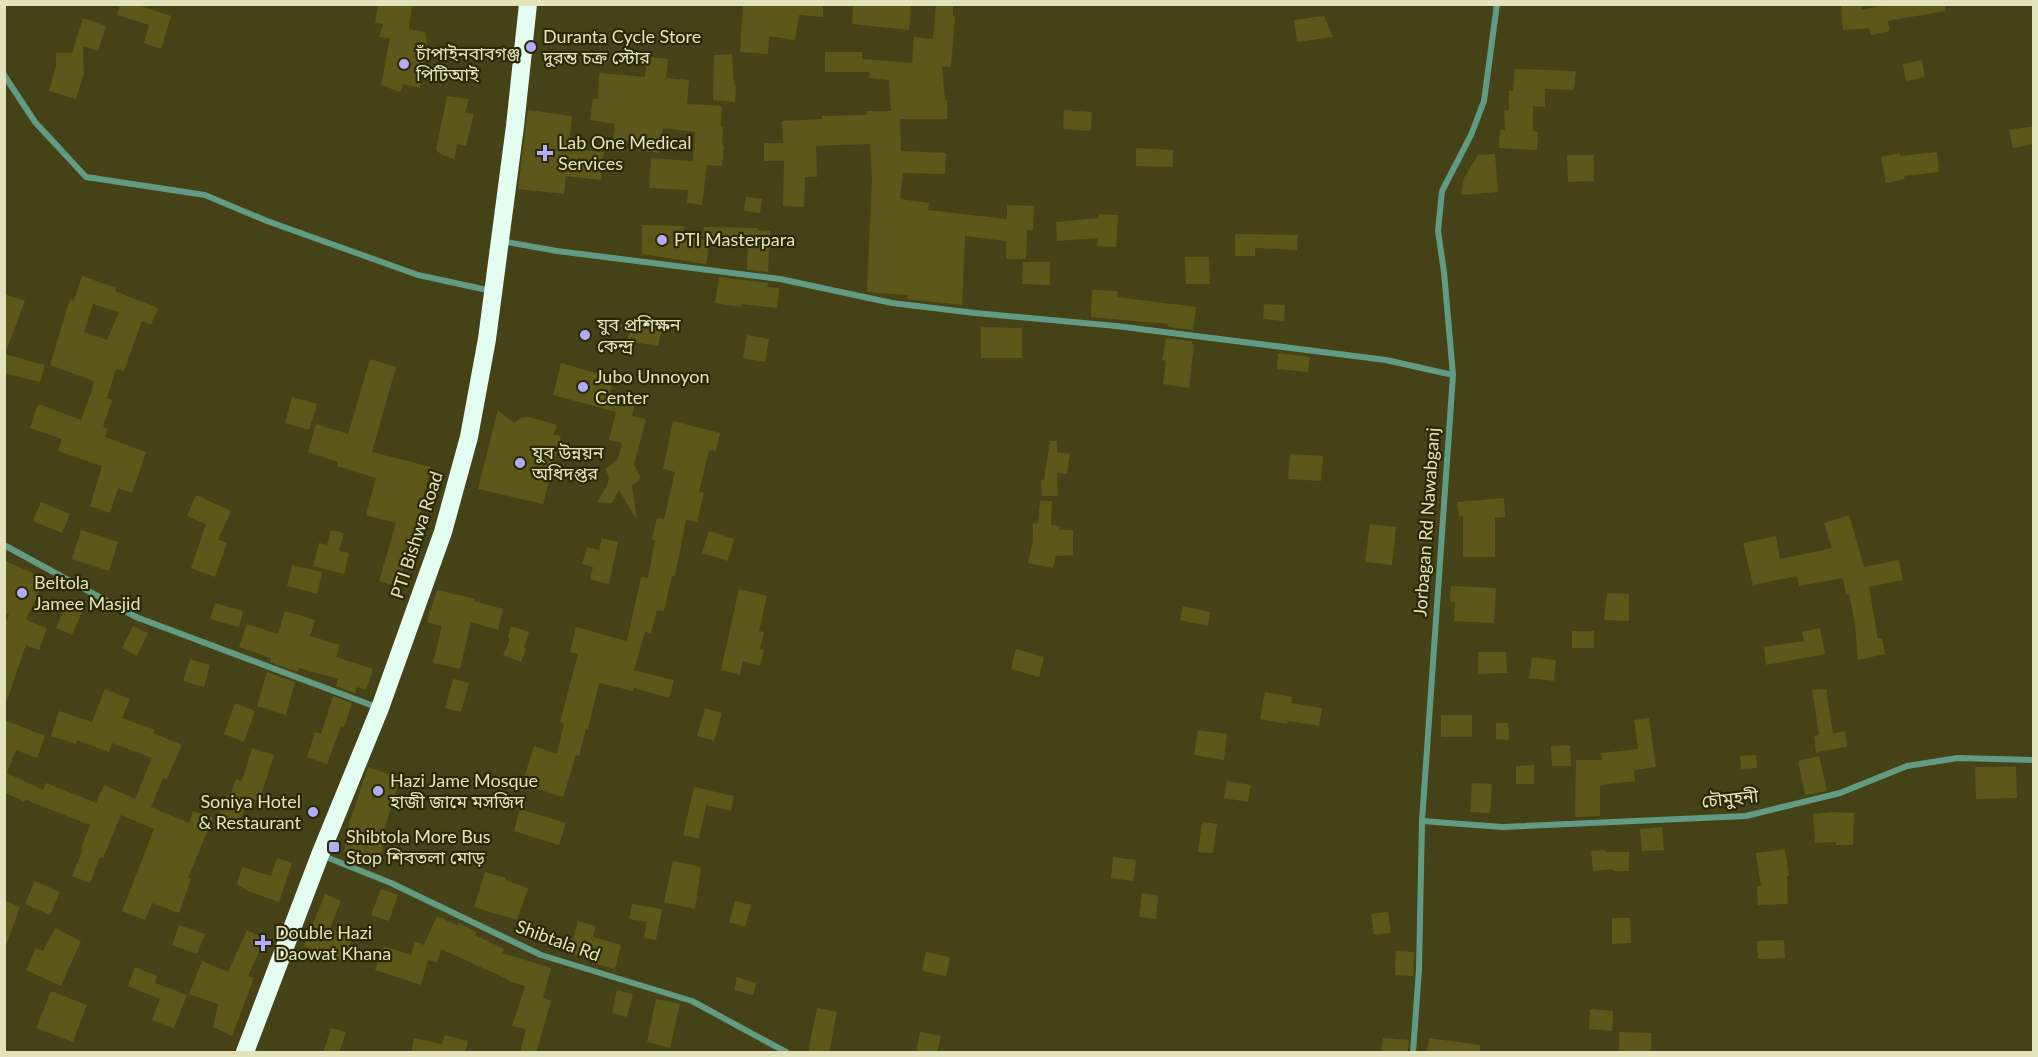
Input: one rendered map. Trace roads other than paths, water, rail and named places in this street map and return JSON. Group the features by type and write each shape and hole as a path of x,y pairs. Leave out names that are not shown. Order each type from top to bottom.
{"highway":[{"name":"PTI Bishwa Road","path":"245,1053 320,855 380,708 443,532 458,479 469,437 487,339 515,126 528,4"}],"street":[{"name":"Jorbagan Rd Nawabganj","path":"1413,1053 1419,969 1422,821 1453,375 1438,231 1442,191 1471,135 1484,101 1497,4"},
{"path":"4,75 35,122 86,177 205,195 267,221 418,275 493,291"},
{"path":"499,240 568,252 780,279 892,303 1116,326 1374,359 1453,375"},
{"path":"4,545 136,617 380,708"},
{"name":"চৌমুহনী","path":"1422,821 1502,827 1746,816 1840,793 1907,766 1958,758 2034,760"},
{"name":"Shibtala Rd","path":"320,855 391,883 541,955 692,1001 786,1053"}],"place":[{"name":"Duranta Cycle Store দুরন্ত চক্র স্টোর","path":"531,47"},
{"name":"চাঁপাইনবাবগঞ্জ পিটিআই","path":"404,64"},
{"name":"Lab One Medical Services","path":"545,153"},
{"name":"PTI Masterpara","path":"662,240"},
{"name":"যুব প্রশিক্ষন কেন্দ্র","path":"585,335"},
{"name":"Jubo Unnoyon Center","path":"583,387"},
{"name":"যুব উন্নয়ন অধিদপ্তর","path":"520,463"},
{"name":"Beltola Jamee Masjid","path":"22,593"},
{"name":"Hazi Jame Mosque হাজী জামে মসজিদ","path":"378,791"},
{"name":"Soniya Hotel & Restaurant","path":"313,812"},
{"name":"Shibtola More Bus Stop শিবতলা মোড়","path":"334,847"},
{"name":"Double Hazi Daowat Khana","path":"263,943"}]}
